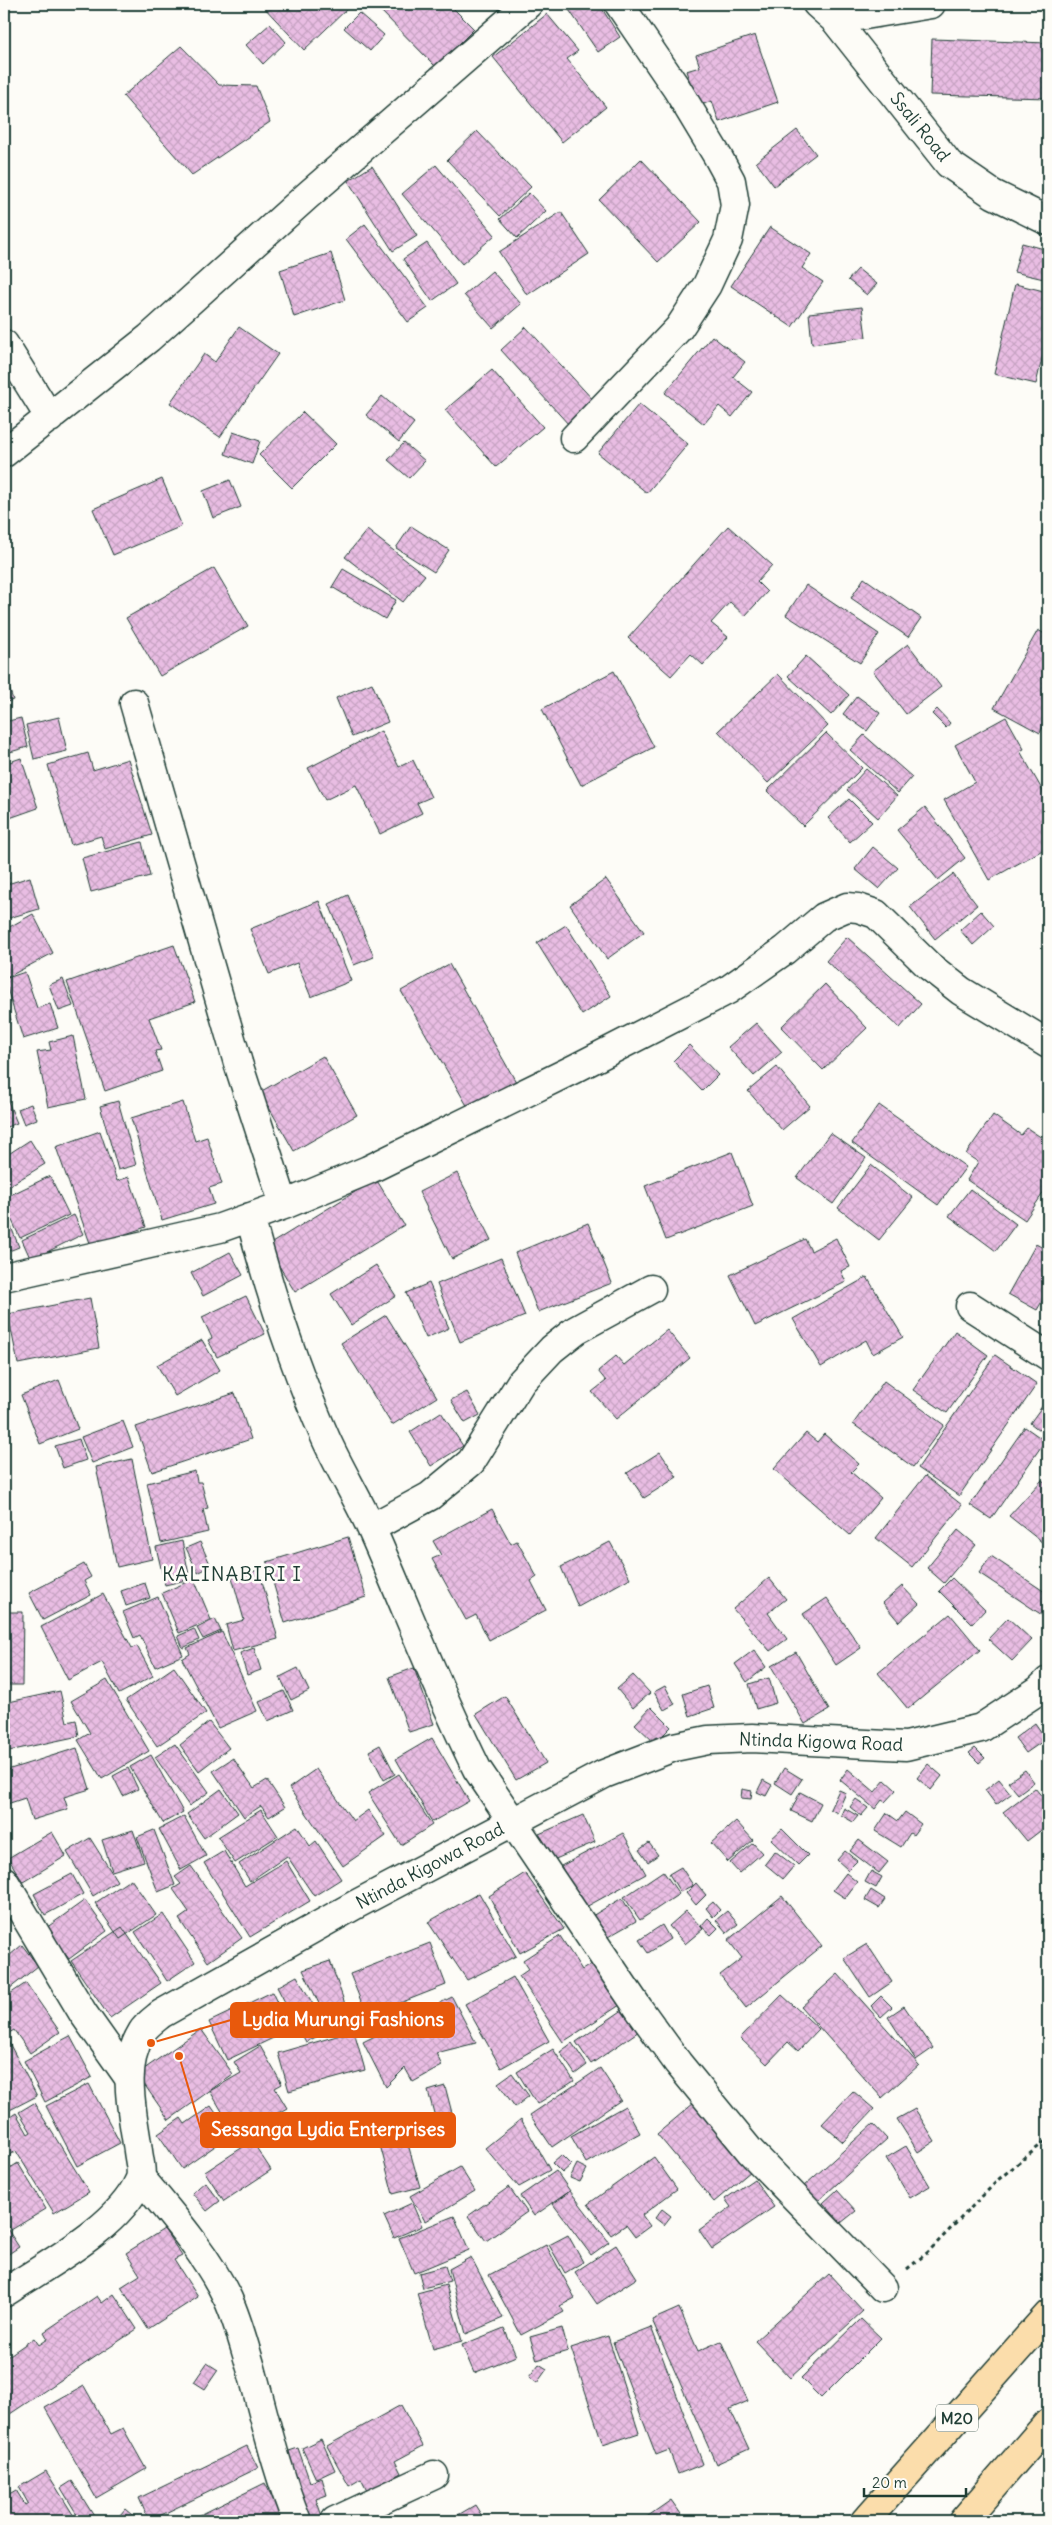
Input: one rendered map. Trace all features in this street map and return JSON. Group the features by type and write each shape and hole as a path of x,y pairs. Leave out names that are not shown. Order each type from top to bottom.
{"highway":[{"name":"M20","path":"865,2521 1048,2315"},
{"path":"963,2521 1048,2423"}],"street":[{"path":"4,453 149,338 307,196 528,4"},
{"path":"574,438 679,328 712,276 728,240 735,205 731,181 718,157 677,88 618,4"},
{"path":"826,12 931,4"},
{"name":"Ssali Road","path":"826,12 949,164 993,194 1048,221"},
{"path":"4,344 50,418"},
{"path":"134,703 238,1063 284,1205"},
{"path":"4,1277 220,1228 284,1205 368,1170 574,1069 728,990 785,950 824,917 847,907 858,908 876,914 929,966 961,991 1048,1044"},
{"path":"250,1217 282,1330 301,1381 327,1440 371,1528 458,1730 477,1769 639,2009 678,2063 750,2151 883,2288"},
{"path":"371,1528 430,1496 470,1462 521,1382 552,1349 576,1330 651,1289"},
{"path":"970,1306 1048,1356"},
{"name":"Ntinda Kigowa Road","path":"141,2178 129,2078 132,2054 142,2031 161,2014 355,1904 604,1774 674,1747 708,1740 752,1738 906,1746 981,1728 1038,1690 1048,1681"},
{"path":"4,1881 82,2013 129,2078"},
{"path":"4,2293 103,2227 123,2208 141,2178 165,2206 214,2274 228,2299 240,2329 282,2479 297,2521"},
{"path":"335,2521 434,2475"}],"path":[{"path":"883,2288 927,2253 999,2179 1048,2139"}],"building":[{"path":"261,4 344,4 348,8 304,50"},
{"path":"374,4 449,4 474,29 436,67"},
{"path":"565,4 599,4 620,37 598,52"},
{"path":"359,13 384,35 370,51 344,28"},
{"path":"547,14 578,51 567,59 606,107 562,142 493,57"},
{"path":"270,24 286,42 263,64 246,45"},
{"path":"755,35 778,102 719,122 712,101 698,106 686,71 700,67 696,55"},
{"path":"932,39 1048,43 1048,98 930,95"},
{"path":"181,46 219,85 256,86 270,122 192,175 123,96"},
{"path":"797,130 816,154 774,186 756,162"},
{"path":"477,131 531,187 500,216 447,160"},
{"path":"641,159 701,222 658,262 599,200"},
{"path":"436,165 495,235 462,264 402,194"},
{"path":"372,166 417,236 393,251 348,181"},
{"path":"529,193 546,211 517,238 500,219"},
{"path":"561,212 589,254 527,295 499,252"},
{"path":"365,224 428,308 408,322 346,239"},
{"path":"770,227 811,254 802,268 823,282 792,327 731,286"},
{"path":"427,243 456,284 432,301 403,259"},
{"path":"1022,243 1048,250 1048,280 1014,272"},
{"path":"331,253 345,300 294,317 280,270"},
{"path":"858,269 877,284 867,295 848,280"},
{"path":"492,271 521,304 493,328 464,295"},
{"path":"1015,284 1048,292 1048,334 1036,384 994,374"},
{"path":"862,307 866,337 812,344 809,313"},
{"path":"239,327 278,354 220,437 170,403 204,354 215,362"},
{"path":"526,327 595,402 569,425 501,350"},
{"path":"712,336 745,362 733,377 752,392 732,417 719,406 704,424 665,393"},
{"path":"492,370 543,427 496,467 445,410"},
{"path":"382,396 414,423 399,442 366,415"},
{"path":"639,404 688,444 647,493 598,453"},
{"path":"303,412 336,444 292,488 259,455"},
{"path":"233,432 260,441 252,464 225,454"},
{"path":"404,443 425,461 409,478 388,460"},
{"path":"162,479 182,526 113,555 93,509"},
{"path":"230,480 241,507 213,518 203,491"},
{"path":"411,526 449,550 434,572 396,548"},
{"path":"728,526 772,565 757,582 767,592 745,616 730,602 711,623 728,637 703,665 691,654 671,676 628,638"},
{"path":"367,530 425,575 403,602 345,557"},
{"path":"214,568 248,626 160,676 126,618"},
{"path":"343,569 396,600 385,619 332,587"},
{"path":"864,578 921,618 908,637 851,598"},
{"path":"806,585 879,634 860,663 786,615"},
{"path":"1038,630 1048,636 1048,718 1040,733 994,708"},
{"path":"908,644 941,687 906,714 873,671"},
{"path":"806,656 849,695 831,715 788,676"},
{"path":"614,671 654,747 581,785 542,709"},
{"path":"4,672 13,700 4,703"},
{"path":"778,674 828,726 768,783 718,731"},
{"path":"372,683 388,722 352,737 336,698"},
{"path":"857,696 880,713 867,731 843,714"},
{"path":"937,709 950,723 946,728 932,714"},
{"path":"59,717 67,751 34,759 26,725"},
{"path":"1006,717 1024,749 1020,751 1048,800 1048,847 989,880 944,800 975,782 955,745"},
{"path":"21,718 28,747 10,752 4,722"},
{"path":"381,731 399,767 413,760 431,797 417,803 422,813 380,834 356,785 325,800 308,768"},
{"path":"826,733 862,768 803,826 767,791"},
{"path":"864,735 912,777 898,793 850,750"},
{"path":"88,753 93,770 128,759 152,835 105,849 101,836 71,845 48,765"},
{"path":"21,758 38,808 4,820 4,764"},
{"path":"866,769 897,796 878,818 847,790"},
{"path":"849,799 872,822 850,842 828,818"},
{"path":"925,807 965,858 938,880 897,830"},
{"path":"142,842 150,876 91,892 82,858"},
{"path":"873,847 898,868 879,889 855,869"},
{"path":"4,859 9,879 4,880"},
{"path":"953,874 977,905 935,939 910,907"},
{"path":"30,877 39,909 9,918 4,899 4,885"},
{"path":"606,879 644,932 607,959 570,905"},
{"path":"348,895 374,957 354,965 329,904"},
{"path":"319,901 351,981 311,997 297,963 269,974 250,929"},
{"path":"981,911 994,926 973,945 960,930"},
{"path":"33,914 53,953 6,978 4,930"},
{"path":"566,925 611,996 582,1015 537,943"},
{"path":"847,937 921,1004 900,1028 826,961"},
{"path":"174,945 195,1002 149,1018 161,1050 155,1051 162,1071 105,1091 67,982"},
{"path":"449,964 520,1089 473,1116 401,991"},
{"path":"25,972 37,1008 50,1004 58,1028 23,1039 4,979"},
{"path":"63,979 73,1006 59,1011 49,985"},
{"path":"825,984 867,1028 823,1070 781,1027"},
{"path":"4,998 11,1020 4,1023"},
{"path":"756,1023 782,1052 754,1076 728,1047"},
{"path":"73,1036 86,1099 48,1107 37,1052 51,1050 49,1042"},
{"path":"689,1045 718,1075 702,1091 673,1061"},
{"path":"323,1056 357,1115 294,1151 260,1092"},
{"path":"777,1067 810,1106 782,1130 748,1091"},
{"path":"4,1095 17,1123 4,1128"},
{"path":"118,1101 136,1165 118,1170 100,1106"},
{"path":"183,1102 195,1141 207,1137 222,1184 209,1188 214,1204 162,1220 131,1118"},
{"path":"31,1104 37,1119 24,1124 18,1109"},
{"path":"879,1105 966,1167 938,1205 852,1143"},
{"path":"993,1115 1021,1135 1027,1128 1048,1142 1048,1186 1025,1220 967,1180 978,1162 966,1154"},
{"path":"100,1131 117,1181 129,1177 146,1227 91,1246 56,1147"},
{"path":"830,1133 866,1158 833,1204 797,1178"},
{"path":"30,1140 45,1164 4,1189 4,1157"},
{"path":"732,1152 753,1206 666,1240 645,1186"},
{"path":"871,1165 913,1198 879,1240 838,1208"},
{"path":"457,1173 491,1240 452,1259 419,1192"},
{"path":"50,1176 69,1215 20,1238 4,1203 4,1198"},
{"path":"376,1179 404,1225 295,1292 267,1246"},
{"path":"970,1189 1016,1224 996,1251 949,1216"},
{"path":"4,1209 19,1247 4,1253"},
{"path":"74,1215 83,1234 31,1260 22,1240"},
{"path":"588,1223 612,1283 538,1312 515,1253"},
{"path":"836,1238 850,1267 841,1271 846,1282 755,1326 730,1275 805,1239 811,1251"},
{"path":"1036,1244 1048,1251 1048,1291 1037,1310 1008,1294"},
{"path":"230,1252 243,1275 203,1296 191,1273"},
{"path":"501,1258 525,1316 460,1342 437,1284"},
{"path":"376,1265 396,1296 351,1325 331,1294"},
{"path":"867,1277 903,1337 873,1354 866,1340 821,1367 793,1319"},
{"path":"429,1283 449,1328 426,1338 406,1293"},
{"path":"246,1296 265,1334 217,1357 208,1340 212,1338 202,1317"},
{"path":"90,1298 99,1348 18,1364 8,1314"},
{"path":"386,1315 437,1397 392,1425 341,1343"},
{"path":"667,1330 690,1358 616,1419 592,1392 606,1381 598,1371 616,1356 624,1365"},
{"path":"955,1331 988,1355 947,1413 913,1390"},
{"path":"202,1340 220,1370 175,1396 157,1365"},
{"path":"995,1355 1037,1384 959,1496 918,1468"},
{"path":"59,1380 78,1429 40,1444 21,1395"},
{"path":"884,1381 944,1425 913,1467 853,1424"},
{"path":"467,1392 480,1415 465,1423 451,1400"},
{"path":"235,1393 251,1439 152,1472 136,1427"},
{"path":"1048,1398 1048,1437 1030,1423"},
{"path":"441,1412 463,1446 431,1466 410,1432"},
{"path":"123,1421 133,1447 92,1463 81,1437"},
{"path":"1025,1427 1045,1441 991,1519 970,1505"},
{"path":"806,1433 817,1442 824,1434 859,1464 851,1472 881,1498 850,1535 774,1469"},
{"path":"79,1439 86,1460 63,1468 55,1446"},
{"path":"660,1452 677,1477 644,1498 627,1473"},
{"path":"132,1459 152,1559 117,1567 96,1467"},
{"path":"195,1471 197,1482 201,1482 208,1508 203,1509 208,1532 161,1543 147,1483"},
{"path":"925,1476 962,1505 912,1567 876,1538"},
{"path":"1042,1480 1048,1485 1048,1547 1009,1516"},
{"path":"492,1509 511,1544 517,1541 537,1577 531,1581 546,1610 489,1640 476,1615 466,1620 432,1559 441,1555 433,1541"},
{"path":"958,1530 976,1545 944,1583 927,1568"},
{"path":"348,1537 366,1597 285,1623 267,1562"},
{"path":"182,1541 190,1579 165,1585 156,1547"},
{"path":"200,1542 211,1566 198,1573 186,1548"},
{"path":"610,1542 630,1578 578,1607 561,1567"},
{"path":"991,1556 1048,1594 1048,1619 979,1573"},
{"path":"84,1564 91,1577 84,1581 91,1595 43,1620 29,1593"},
{"path":"259,1570 278,1639 233,1651 226,1625 244,1620 232,1577"},
{"path":"769,1578 786,1599 768,1613 787,1639 770,1651 733,1609"},
{"path":"952,1578 985,1610 972,1624 939,1591"},
{"path":"194,1579 211,1620 179,1633 162,1593"},
{"path":"145,1583 150,1598 126,1606 121,1591"},
{"path":"902,1586 919,1604 899,1622 883,1603"},
{"path":"103,1594 132,1648 137,1646 153,1676 119,1694 102,1662 68,1680 41,1627"},
{"path":"158,1597 183,1655 155,1667 140,1635 134,1638 123,1612"},
{"path":"827,1598 861,1648 836,1665 803,1614"},
{"path":"4,1612 23,1612 22,1685 4,1685"},
{"path":"950,1614 980,1650 908,1709 878,1673"},
{"path":"1008,1618 1032,1640 1012,1661 988,1639"},
{"path":"215,1619 221,1631 203,1639 197,1628"},
{"path":"194,1629 199,1640 183,1648 178,1636"},
{"path":"222,1632 257,1711 218,1728 182,1659 190,1654 187,1648"},
{"path":"254,1648 261,1670 247,1675 240,1653"},
{"path":"754,1650 766,1667 747,1682 735,1664"},
{"path":"796,1652 829,1710 805,1724 771,1666"},
{"path":"174,1667 206,1713 157,1746 126,1700"},
{"path":"298,1668 309,1691 291,1700 280,1677"},
{"path":"414,1668 434,1724 409,1732 389,1677"},
{"path":"633,1675 650,1693 633,1708 617,1689"},
{"path":"769,1678 776,1703 756,1709 749,1684"},
{"path":"107,1680 149,1751 102,1779 78,1740 90,1733 71,1701"},
{"path":"665,1686 675,1704 664,1710 654,1692"},
{"path":"707,1686 714,1708 690,1716 683,1694"},
{"path":"60,1691 67,1722 76,1720 79,1736 4,1752 4,1703"},
{"path":"284,1691 293,1710 268,1721 259,1702"},
{"path":"505,1696 546,1763 516,1780 476,1714"},
{"path":"651,1707 671,1727 655,1743 635,1724"},
{"path":"209,1722 229,1748 199,1771 180,1745"},
{"path":"1035,1723 1046,1739 1026,1753 1015,1738"},
{"path":"432,1738 469,1801 432,1822 396,1759"},
{"path":"175,1744 209,1792 189,1806 155,1757"},
{"path":"380,1745 395,1774 384,1780 369,1751"},
{"path":"77,1748 90,1789 64,1797 68,1809 32,1820 25,1798 7,1804 4,1792 4,1771"},
{"path":"975,1748 985,1758 979,1763 969,1753"},
{"path":"151,1755 183,1812 163,1823 130,1767"},
{"path":"233,1758 254,1788 267,1780 285,1807 269,1817 261,1806 244,1817 213,1771"},
{"path":"928,1764 942,1776 931,1790 917,1778"},
{"path":"128,1768 138,1789 123,1796 113,1776"},
{"path":"784,1768 802,1779 792,1794 775,1783"},
{"path":"316,1769 353,1821 368,1810 386,1836 343,1866 289,1788"},
{"path":"848,1769 875,1792 885,1780 896,1790 885,1802 882,1800 875,1809 840,1780"},
{"path":"1025,1770 1034,1782 1018,1794 1008,1782"},
{"path":"399,1774 432,1825 401,1845 368,1793"},
{"path":"999,1779 1011,1794 996,1805 985,1790"},
{"path":"763,1780 772,1785 766,1796 757,1792"},
{"path":"1035,1788 1048,1804 1048,1825 1027,1841 1003,1812"},
{"path":"221,1789 238,1813 204,1838 187,1814"},
{"path":"742,1789 752,1791 751,1799 741,1798"},
{"path":"839,1790 846,1793 837,1813 830,1809"},
{"path":"800,1792 821,1803 812,1821 791,1811"},
{"path":"856,1799 868,1808 861,1816 850,1807"},
{"path":"844,1808 858,1816 853,1822 841,1815"},
{"path":"261,1810 278,1836 235,1863 218,1837"},
{"path":"905,1812 921,1824 913,1835 910,1833 901,1847 875,1831 887,1813 898,1821"},
{"path":"583,1815 595,1842 551,1861 539,1834"},
{"path":"184,1816 206,1856 181,1870 159,1829"},
{"path":"736,1821 753,1840 728,1862 711,1843"},
{"path":"297,1826 310,1846 316,1841 341,1879 314,1896 287,1856 250,1881 239,1864"},
{"path":"782,1829 808,1855 798,1865 771,1839"},
{"path":"133,1830 144,1861 112,1871 102,1840"},
{"path":"154,1830 175,1885 158,1892 137,1837"},
{"path":"52,1832 66,1856 23,1882 8,1858"},
{"path":"623,1833 646,1874 584,1908 561,1866"},
{"path":"90,1838 117,1881 93,1896 67,1852"},
{"path":"859,1840 888,1862 879,1873 850,1851"},
{"path":"649,1843 658,1855 648,1862 639,1850"},
{"path":"753,1843 762,1853 739,1873 730,1863"},
{"path":"224,1851 245,1886 286,1861 310,1901 250,1937 204,1863"},
{"path":"775,1851 794,1866 783,1879 765,1864"},
{"path":"845,1851 857,1861 848,1870 837,1860"},
{"path":"191,1866 242,1938 208,1962 179,1919 189,1912 173,1889 181,1884 175,1877"},
{"path":"681,1867 693,1885 680,1892 669,1874"},
{"path":"663,1871 679,1894 640,1920 624,1897"},
{"path":"871,1871 882,1877 876,1888 865,1882"},
{"path":"525,1873 564,1929 520,1953 489,1896"},
{"path":"846,1873 857,1882 845,1898 833,1890"},
{"path":"72,1874 83,1894 45,1915 34,1894"},
{"path":"131,1879 156,1915 120,1939 95,1903"},
{"path":"696,1883 706,1895 696,1905 686,1893"},
{"path":"871,1890 885,1899 879,1908 865,1900"},
{"path":"479,1893 516,1956 467,1980 428,1922"},
{"path":"782,1896 822,1946 746,2008 720,1975 742,1958 728,1940"},
{"path":"622,1898 636,1921 606,1938 592,1916"},
{"path":"85,1900 107,1931 69,1959 46,1928"},
{"path":"713,1902 720,1910 713,1917 706,1908"},
{"path":"686,1911 703,1929 685,1944 669,1926"},
{"path":"727,1911 738,1924 727,1933 716,1920"},
{"path":"163,1914 195,1962 167,1981 135,1932"},
{"path":"708,1918 718,1928 711,1935 701,1926"},
{"path":"662,1925 670,1939 648,1953 639,1940"},
{"path":"122,1927 161,1983 110,2018 71,1961"},
{"path":"560,1936 582,1970 593,1963 620,2005 563,2042 519,1976 529,1969 523,1960"},
{"path":"430,1943 446,1985 367,2016 350,1974"},
{"path":"867,1944 892,1982 870,1997 844,1958"},
{"path":"22,1945 38,1966 4,1993 4,1960"},
{"path":"330,1961 352,2024 332,2031 303,1970"},
{"path":"838,1974 919,2065 882,2098 801,2007"},
{"path":"297,1976 328,2031 306,2042 277,1987"},
{"path":"513,1977 549,2041 501,2068 465,2004"},
{"path":"26,1983 60,2032 30,2053 14,2030 4,2036 4,1998"},
{"path":"272,1992 290,2030 227,2060 209,2022"},
{"path":"782,1995 819,2029 798,2051 788,2042 767,2064 740,2038"},
{"path":"881,1996 892,2007 881,2017 871,2006"},
{"path":"452,1997 476,2043 436,2053 442,2066 413,2082 405,2068 386,2087 363,2042"},
{"path":"904,2006 933,2048 916,2060 888,2017"},
{"path":"627,2007 642,2029 591,2064 576,2042"},
{"path":"201,2029 233,2074 169,2120 137,2074"},
{"path":"354,2031 365,2070 289,2091 278,2053"},
{"path":"70,2036 92,2077 45,2102 24,2061"},
{"path":"8,2041 37,2096 4,2113 4,2043"},
{"path":"572,2043 587,2065 575,2074 560,2052"},
{"path":"260,2046 282,2084 275,2088 287,2108 237,2137 210,2091 241,2073 234,2062"},
{"path":"553,2049 574,2081 537,2104 517,2072"},
{"path":"600,2068 621,2100 552,2147 530,2115"},
{"path":"512,2073 529,2096 515,2107 498,2083"},
{"path":"89,2084 120,2143 77,2166 46,2106"},
{"path":"445,2086 452,2113 435,2117 428,2091"},
{"path":"853,2091 874,2109 843,2142 822,2124"},
{"path":"34,2103 89,2192 54,2213 16,2151 4,2158 4,2121 16,2113 28,2134 31,2132 19,2112"},
{"path":"694,2103 751,2171 714,2202 657,2134"},
{"path":"211,2106 231,2135 182,2169 158,2134 181,2118 185,2124"},
{"path":"625,2106 640,2133 586,2163 571,2136"},
{"path":"915,2109 935,2141 918,2152 897,2119"},
{"path":"401,2119 420,2187 393,2194 375,2126"},
{"path":"521,2119 550,2170 519,2187 485,2148"},
{"path":"873,2124 887,2139 818,2201 804,2186"},
{"path":"252,2141 271,2170 224,2201 205,2172"},
{"path":"906,2146 930,2186 910,2198 886,2158"},
{"path":"561,2155 571,2165 562,2173 552,2163"},
{"path":"654,2157 677,2189 642,2215 650,2226 635,2237 626,2225 611,2235 588,2204"},
{"path":"18,2163 46,2209 11,2230 4,2217 4,2172"},
{"path":"577,2164 587,2169 580,2182 570,2178"},
{"path":"460,2167 475,2191 425,2221 410,2196"},
{"path":"556,2171 570,2191 534,2216 520,2196"},
{"path":"754,2179 774,2207 712,2249 699,2230 731,2207 725,2199"},
{"path":"205,2182 220,2201 207,2211 192,2193"},
{"path":"509,2187 527,2212 486,2241 468,2216"},
{"path":"837,2190 856,2211 841,2223 823,2203"},
{"path":"570,2191 609,2242 591,2255 553,2204"},
{"path":"412,2203 422,2226 394,2238 384,2216"},
{"path":"662,2209 671,2216 664,2225 655,2218"},
{"path":"454,2216 469,2250 414,2273 399,2238"},
{"path":"4,2224 19,2247 4,2257"},
{"path":"164,2229 182,2256 174,2260 198,2297 148,2329 121,2287 140,2275 126,2253"},
{"path":"568,2235 583,2262 565,2273 549,2245"},
{"path":"546,2245 575,2298 560,2306 564,2312 521,2335 489,2275"},
{"path":"616,2245 637,2278 597,2304 575,2272"},
{"path":"471,2257 503,2318 466,2334 449,2269"},
{"path":"445,2266 450,2281 423,2288 419,2273"},
{"path":"829,2274 863,2311 790,2378 755,2341"},
{"path":"446,2285 462,2341 433,2349 417,2293"},
{"path":"114,2294 137,2329 10,2414 4,2405 4,2359 34,2338 39,2345 48,2339 44,2332 97,2296 102,2303"},
{"path":"679,2308 698,2351 721,2341 748,2401 730,2409 749,2449 716,2464 652,2320"},
{"path":"861,2319 881,2338 821,2398 801,2378"},
{"path":"651,2327 703,2464 678,2474 669,2450 656,2455 613,2342"},
{"path":"504,2328 516,2356 474,2373 462,2345"},
{"path":"562,2328 568,2351 537,2360 530,2337"},
{"path":"608,2336 639,2433 603,2445 571,2348"},
{"path":"207,2363 218,2370 205,2389 194,2382"},
{"path":"539,2364 547,2369 537,2383 529,2377"},
{"path":"84,2386 111,2434 123,2428 146,2469 96,2498 45,2408"},
{"path":"401,2405 423,2446 395,2461 401,2473 367,2491 361,2479 349,2486 327,2446"},
{"path":"321,2439 335,2470 316,2479 302,2448"},
{"path":"247,2446 258,2468 149,2521 139,2498"},
{"path":"298,2448 310,2482 322,2478 327,2495 316,2499 323,2519 317,2521 300,2521 277,2455"},
{"path":"46,2471 77,2521 4,2521 4,2497 16,2490 25,2505 28,2503 19,2487"},
{"path":"72,2481 97,2521 81,2521 61,2488"},
{"path":"265,2483 284,2521 188,2521"},
{"path":"671,2500 686,2521 641,2521"},
{"path":"475,2505 485,2521 448,2521"},
{"path":"125,2509 139,2521 115,2521"}],"place":[{"name":"Lydia Murungi Fashions","path":"151,2043"},
{"name":"Sessanga Lydia Enterprises","path":"179,2056"}],"district":[{"name":"KALINABIRI I","path":"232,1574"}]}
